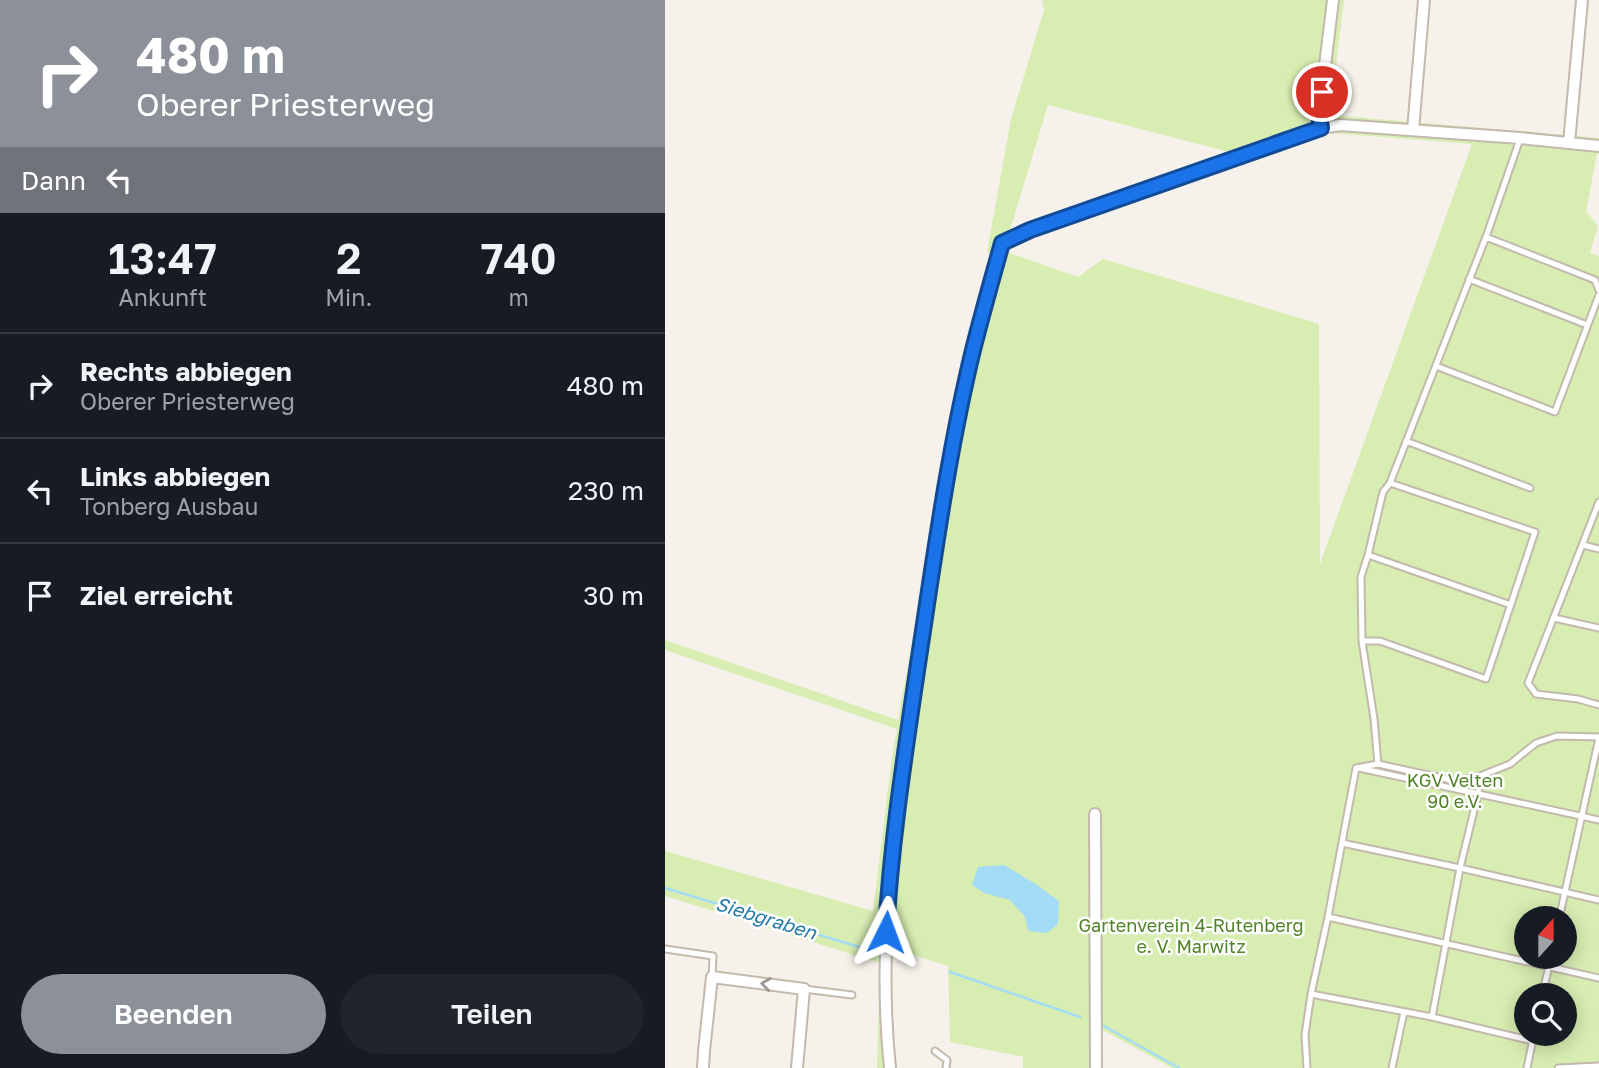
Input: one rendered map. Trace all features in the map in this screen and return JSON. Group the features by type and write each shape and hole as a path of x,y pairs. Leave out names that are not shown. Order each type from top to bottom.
{"street":[{"path":"1321,128 1319,115 1333,0"},
{"path":"1413,130 1424,0"},
{"path":"1569,143 1582,0"},
{"path":"890,1068 886,1028 885,955 889,887 908,727 954,443 973,351 1002,243 1030,230 1321,128 1340,125 1599,146"},
{"path":"1095,814 1096,1068"},
{"path":"703,1068 712,977 804,989 797,1068"}],"lane":[{"path":"1378,764 1362,640 1361,577 1369,555 1383,492 1390,483 1486,237 1520,138"},
{"path":"1436,366 1555,411 1599,293 1595,280 1486,237"},
{"path":"1469,279 1587,325"},
{"path":"1406,441 1530,488"},
{"path":"1362,640 1380,640 1486,679 1535,532 1390,483"},
{"path":"1599,502 1528,683 1536,694 1578,699 1599,705"},
{"path":"1583,545 1599,549"},
{"path":"1369,555 1511,605"},
{"path":"1555,618 1599,628"},
{"path":"1356,768 1378,764 1456,781 1480,776 1510,764 1536,743 1557,736 1599,737 1562,906"},
{"path":"1356,768 1599,820"},
{"path":"1307,1068 1305,1035 1311,994 1356,768"},
{"path":"1432,1017 1480,776"},
{"path":"1342,843 1599,900"},
{"path":"1328,917 1514,958"},
{"path":"665,949 713,956 712,977"},
{"path":"1566,970 1599,978"},
{"path":"804,989 852,995"},
{"path":"1311,994 1514,1033"},
{"path":"1392,1068 1404,1012"},
{"path":"1527,1068 1532,1046"},
{"path":"935,1051 947,1060 946,1068"},
{"path":"1558,1068 1599,1066"}],"green space":[{"path":"1042,0 1344,0 1330,115 1599,138 1599,154 1586,211 1598,226 1590,253 1599,256 1599,1068 1172,1068 1101,1029 1101,1068 1023,1068 1023,1057 950,1042 948,966 892,948 892,1029 897,1068 877,1068 880,963 665,896 665,851 873,911 897,729 665,650 665,640 898,720 948,442 968,349 993,255 987,252 1011,119 1044,10","holes":["1048,105 1233,153 1014,232 1010,230","1321,134 1472,144 1320,564 1319,324 1103,259 1078,277 1007,252 1018,241 1032,234"]}],"water":[{"path":"1004,865 1059,901 1058,924 1047,933 1028,931 1025,917 1010,900 984,893 972,885 978,867"}],"waterway":[{"name":"Siebgraben","path":"665,888 866,949"},
{"name":"Siebgraben","path":"950,972 1080,1017"},
{"name":"Siebgraben","path":"1104,1026 1179,1068"}],"route":[{"path":"886,932 908,727 942,509 973,351 1002,243 1030,230 1321,128 1319,115 1322,92"}],"park label":[{"name":"KGV Velten 90 e.V.","path":"1455,791"},
{"name":"Gartenverein 4-Rutenberg e. V. Marwitz","path":"1191,936"}]}
